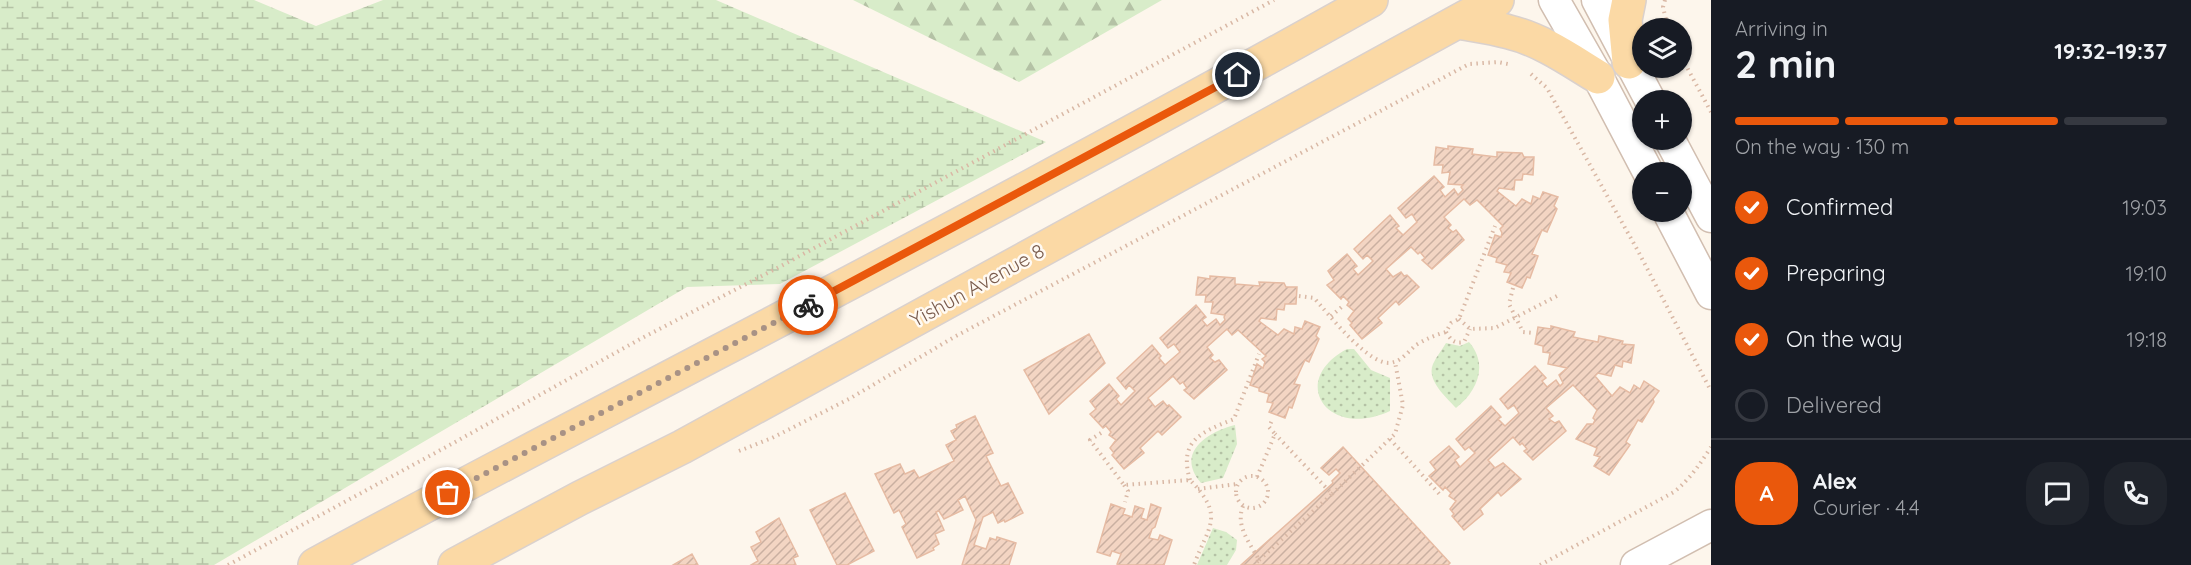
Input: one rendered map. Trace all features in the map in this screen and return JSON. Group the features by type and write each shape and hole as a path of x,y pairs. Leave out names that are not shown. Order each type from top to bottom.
{"main road":[{"path":"315,565 467,482 716,353 1220,85 1371,0"},
{"name":"Yishun Avenue 8","path":"455,565 682,447 1497,0"},
{"path":"1629,0 1625,20 1629,62"},
{"path":"1458,22 1510,32 1527,38 1553,49 1598,77"}],"street":[{"path":"1554,0 1643,162"},
{"path":"1597,0 1644,90"},
{"path":"1675,150 1711,217"},
{"path":"1673,222 1711,294"},
{"path":"1636,565 1702,529 1711,509"}],"path":[{"path":"228,565 642,338 781,266 1274,0"},
{"path":"1665,0 1663,7 1666,18"},
{"path":"732,454 772,438 849,399 956,336 1469,64 1498,62 1516,66"},
{"path":"1524,70 1547,88 1638,252 1711,391"},
{"path":"1692,77 1711,112"},
{"path":"1299,296 1314,298 1367,354 1383,363 1395,362 1431,337 1446,332 1451,323 1459,319 1495,226"},
{"path":"1513,288 1509,304 1524,332 1534,333"},
{"path":"1459,319 1470,329 1495,328 1559,295"},
{"path":"1331,316 1344,305"},
{"path":"1446,332 1450,340 1458,343 1464,342 1470,329"},
{"path":"1194,565 1211,526 1212,517 1207,503 1190,480 1185,458 1188,447 1210,428 1234,419 1259,354"},
{"path":"1254,565 1395,434 1403,405 1395,362"},
{"path":"1273,418 1269,428 1332,494"},
{"path":"1101,433 1090,440 1128,491 1125,502"},
{"path":"1257,477 1275,434"},
{"path":"1390,439 1442,497"},
{"path":"1540,565 1674,492 1698,468 1711,447"},
{"path":"1198,489 1238,484 1246,477 1257,477 1265,483 1268,498 1256,508 1243,506 1237,500 1238,484"},
{"path":"1124,485 1190,480"},
{"path":"1243,506 1240,513 1240,525 1259,560"}],"green space":[{"path":"0,0 254,0 316,26 383,0 716,0 1046,142 780,284 687,287 214,565 0,565"},
{"path":"853,0 1162,0 1019,82"},
{"path":"1469,342 1478,360 1478,378 1470,394 1456,408 1438,388 1432,376 1432,370 1434,361 1446,343 1460,346"},
{"path":"1347,349 1354,349 1371,370 1390,378 1390,411 1368,418 1349,418 1333,413 1323,403 1318,390 1320,376 1329,362"},
{"path":"1235,425 1237,444 1223,478 1201,483 1191,462 1193,453 1198,445 1214,433"},
{"path":"1213,528 1226,532 1237,540 1236,550 1227,565 1197,565"}],"building":[{"path":"1448,146 1473,149 1472,154 1497,157 1497,152 1522,153 1524,157 1534,157 1533,175 1523,174 1522,180 1515,180 1514,190 1499,188 1497,191 1516,206 1522,199 1531,204 1533,196 1540,199 1543,192 1558,197 1554,206 1557,209 1547,232 1542,230 1532,254 1538,256 1530,278 1527,277 1522,288 1507,282 1511,273 1504,272 1507,265 1496,262 1497,258 1488,255 1495,235 1501,237 1500,229 1503,226 1477,200 1470,205 1464,199 1444,217 1451,225 1448,228 1453,232 1456,230 1464,240 1432,269 1422,260 1425,258 1420,252 1418,254 1411,247 1386,269 1393,277 1401,272 1404,276 1407,275 1419,287 1399,305 1396,301 1378,318 1382,323 1362,339 1350,325 1352,323 1348,319 1354,311 1347,305 1349,302 1343,296 1341,299 1327,285 1334,280 1328,271 1347,254 1357,266 1353,269 1358,275 1373,261 1367,255 1363,259 1354,249 1390,215 1399,226 1396,228 1403,235 1417,222 1412,214 1406,218 1398,208 1434,176 1444,187 1440,190 1445,197 1454,189 1458,195 1463,190 1461,187 1463,185 1448,184 1450,172 1442,173 1443,165 1434,165 1436,147 1448,149"},
{"path":"1210,276 1235,278 1235,284 1260,286 1259,282 1284,283 1286,287 1297,287 1296,304 1285,304 1284,310 1277,309 1276,320 1261,318 1259,321 1278,335 1284,329 1294,334 1295,327 1302,329 1305,321 1320,327 1316,336 1319,339 1309,362 1305,360 1294,384 1300,385 1292,408 1289,407 1285,418 1269,412 1273,403 1267,402 1269,394 1250,385 1257,364 1263,368 1265,362 1262,359 1266,356 1238,330 1232,335 1227,329 1207,347 1213,355 1210,358 1215,362 1219,360 1227,370 1194,399 1184,390 1187,388 1183,382 1180,384 1173,376 1148,398 1155,407 1163,401 1181,417 1162,435 1158,431 1140,448 1144,453 1124,469 1112,455 1114,453 1110,448 1116,440 1109,435 1111,432 1106,426 1103,428 1090,414 1096,409 1090,401 1109,384 1119,396 1116,399 1121,405 1135,391 1129,385 1126,389 1117,378 1152,345 1165,365 1180,352 1174,344 1168,348 1160,338 1196,305 1206,317 1202,320 1207,326 1216,319 1220,325 1225,320 1225,315 1211,313 1213,302 1205,302 1206,295 1196,295 1198,277 1210,279"},
{"path":"1551,326 1575,332 1573,337 1598,342 1599,336 1623,341 1622,344 1634,345 1631,363 1623,361 1622,367 1615,365 1611,376 1598,373 1595,376 1612,396 1620,387 1630,393 1634,385 1640,389 1644,381 1659,391 1642,422 1638,420 1626,442 1630,445 1609,475 1594,466 1600,457 1594,455 1597,448 1576,439 1587,424 1593,424 1597,410 1573,385 1546,408 1553,416 1549,419 1555,423 1559,421 1566,431 1533,460 1524,451 1527,449 1522,443 1520,445 1513,437 1488,460 1495,468 1503,463 1521,479 1501,496 1498,492 1480,509 1483,514 1464,530 1452,516 1454,514 1450,509 1456,501 1449,496 1451,493 1445,487 1443,490 1429,476 1436,470 1430,462 1449,446 1459,457 1455,460 1460,467 1475,453 1469,447 1465,450 1456,439 1491,406 1501,417 1498,419 1505,426 1519,413 1514,405 1508,409 1500,399 1535,366 1546,378 1542,381 1547,387 1556,380 1560,386 1563,383 1559,375 1567,368 1548,364 1550,353 1543,352 1543,346 1535,344 1538,327 1551,329"},
{"path":"1089,334 1105,363 1049,414 1024,370"},
{"path":"975,416 993,453 986,456 1001,486 1008,483 1023,513 998,523 993,512 983,517 974,545 986,549 990,538 996,540 997,537 1016,543 1009,565 962,565 976,520 965,496 958,500 963,510 944,519 939,511 936,512 944,530 935,534 939,544 933,548 934,550 917,558 902,527 906,524 899,510 894,513 875,474 900,464 905,474 914,470 919,478 954,461 946,445 956,440 951,431 957,428 956,425"},
{"path":"1343,447 1450,563 1448,565 1241,565 1333,483 1332,481 1340,473 1336,469 1329,475 1321,468"},
{"path":"845,493 874,551 847,565 837,565 810,510"},
{"path":"1111,504 1125,509 1123,514 1132,517 1135,506 1144,509 1141,518 1147,520 1151,504 1161,508 1149,538 1158,540 1160,535 1172,540 1164,565 1120,565 1117,564 1121,554 1112,551 1110,556 1097,552"},
{"path":"779,518 798,556 793,558 796,565 751,565 758,561 751,547 761,542 756,532"},
{"path":"692,554 698,565 673,565"}],"way so far":[{"path":"448,493 808,305"}],"route":[{"path":"808,305 1238,75"}]}
